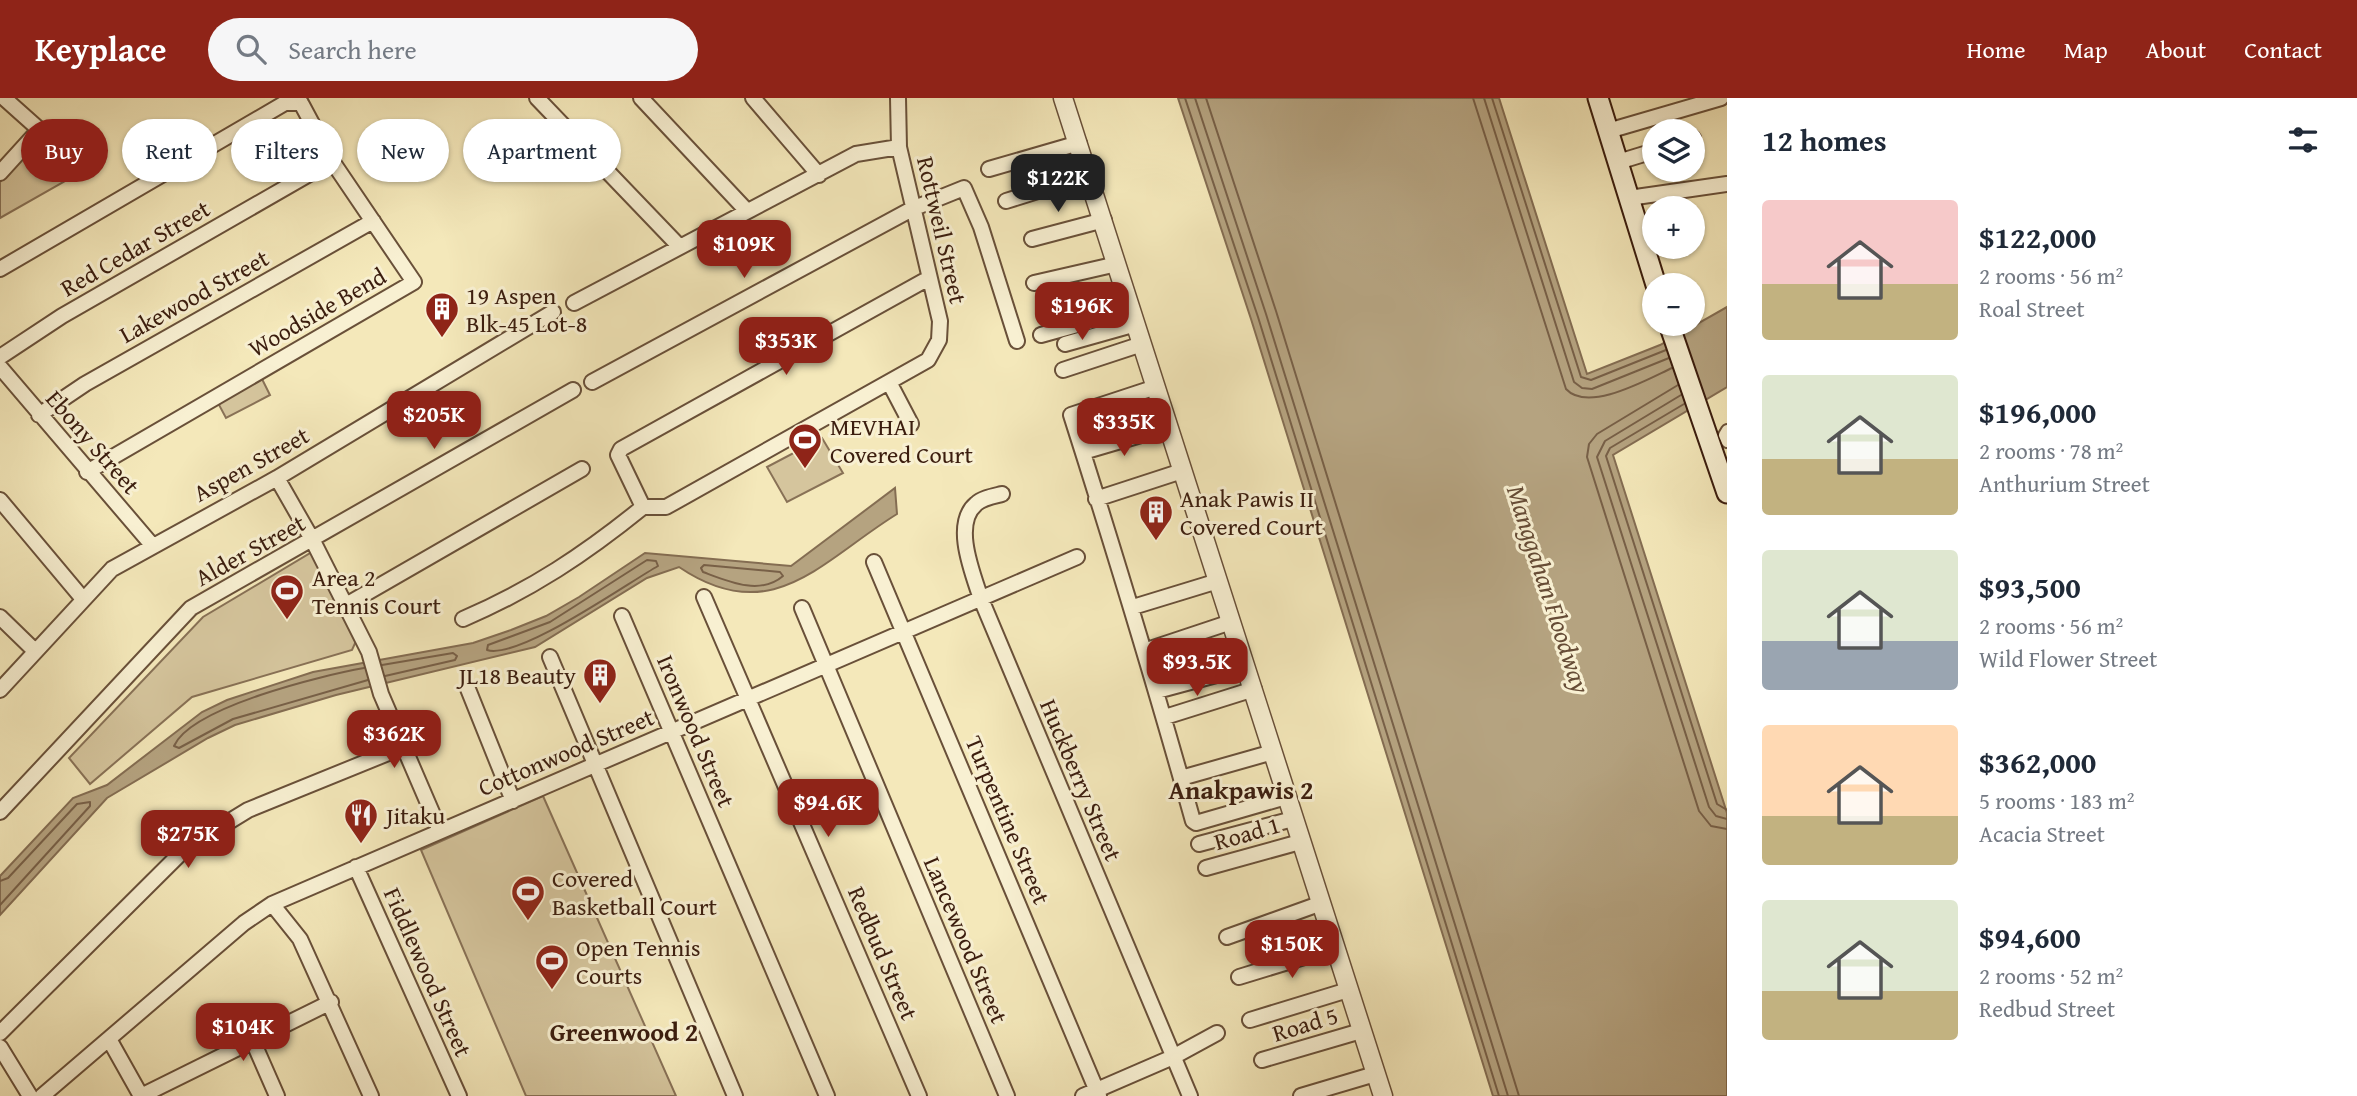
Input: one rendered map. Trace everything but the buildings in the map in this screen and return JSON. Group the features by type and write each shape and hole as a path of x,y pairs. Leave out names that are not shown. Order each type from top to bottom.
{"main road":[{"path":"1604,100 1608,131 1652,273"},
{"path":"1674,336 1718,444 1726,484"}],"street":[{"path":"4,98 27,119"},
{"path":"537,98 679,246"},
{"path":"641,98 747,211"},
{"path":"753,98 819,175"},
{"name":"Rottweil Street","path":"643,507 666,507 928,360 939,340 940,321 899,147 898,98"},
{"path":"1063,98 1254,690 1319,904 1383,1096"},
{"path":"1608,131 1721,98"},
{"name":"Woodside Bend","path":"0,269 285,103 305,101 313,119"},
{"path":"989,169 1079,143"},
{"path":"574,303 861,152 899,147"},
{"path":"0,173 21,150"},
{"path":"1618,162 1642,155"},
{"path":"1006,201 1089,175"},
{"name":"Woodside Bend","path":"88,472 414,282 343,177"},
{"name":"Red Cedar Street","path":"0,357 62,316 295,182"},
{"path":"1629,198 1727,184"},
{"path":"592,382 912,209 966,189 1017,341"},
{"path":"1032,239 1104,220"},
{"name":"Lakewood Street","path":"39,415 85,383 373,221"},
{"path":"1034,283 1117,264"},
{"path":"463,619 514,597 612,532 643,507 618,455 621,449 929,278"},
{"name":"Aspen Street","path":"0,690 112,569 277,478 553,312"},
{"path":"1041,335 1134,317"},
{"path":"1065,345 1134,317"},
{"path":"1063,370 1142,344"},
{"name":"Ebony Street","path":"0,367 152,545"},
{"path":"890,382 911,424"},
{"path":"1156,387 1071,415 1133,607 1193,821 1196,823 1286,797"},
{"name":"Alder Street","path":"0,812 191,608 313,541 573,390"},
{"path":"1083,452 1168,427"},
{"path":"1718,444 1727,430"},
{"path":"346,605 582,469"},
{"path":"1096,499 1182,471"},
{"path":"277,478 313,541 369,652 403,747 440,831"},
{"name":"Huckberry Street","path":"1002,494 977,502 968,514 968,558 981,599 1190,1096"},
{"path":"0,500 83,599"},
{"name":"Cottonwood Street","path":"42,1096 244,923 272,904 1077,557"},
{"name":"Turpentine Street","path":"874,562 1098,1093"},
{"path":"1133,607 1218,581"},
{"name":"Redbud Street","path":"704,597 919,1096"},
{"name":"Lancewood Street","path":"802,607 1007,1096"},
{"name":"Ironwood Street","path":"622,616 827,1096"},
{"path":"0,617 35,651"},
{"path":"1144,651 1231,622"},
{"path":"550,657 735,1096"},
{"path":"1157,691 1246,667"},
{"path":"468,689 513,801"},
{"path":"1165,717 1254,690"},
{"path":"0,1032 186,848 248,810 403,747"},
{"path":"1181,778 1273,752"},
{"path":"1199,844 1293,819"},
{"name":"Road 1","path":"1206,868 1300,842"},
{"name":"Fiddlewood Street","path":"356,867 459,1096"},
{"path":"272,904 300,939 331,1002 371,1096"},
{"path":"1227,937 1319,904"},
{"path":"1239,977 1334,948"},
{"path":"1250,1020 1348,990"},
{"path":"109,1039 141,1096 331,1002"},
{"name":"Road 5","path":"1262,1060 1362,1031"},
{"path":"1083,1096 1098,1093 1217,1033"},
{"path":"252,1039 277,1096"},
{"path":"0,1046 30,1096"},
{"path":"1301,1096 1375,1074"}],"shaded area":[{"path":"21,160 21,182 63,182 0,218 0,182"},
{"path":"262,379 270,395 226,418 218,403"},
{"name":"MEVHAI Covered Court","path":"822,438 843,473 787,502 767,467"},
{"path":"312,552 357,639 352,650 192,697 90,784 69,758 203,617"},
{"path":"543,796 676,1096 526,1096 421,850"}],"water":[{"name":"Manggahan Floodway","path":"1178,98 1499,98 1587,374 1676,336 1705,336 1705,319 1727,307 1727,387 1613,455 1727,813 1727,1096 1493,1096 1251,319"},
{"path":"895,488 897,514 794,582 769,590 742,592 712,585 679,567 647,578 535,647 336,695 235,725 107,798 0,915 0,876 73,798 107,785 202,712 227,700 313,672 473,643 511,630 546,616 645,553 791,566"}],"place":[{"name":"19 Aspen Blk-45 Lot-8","path":"442,339"},
{"name":"MEVHAI Covered Court","path":"805,470"},
{"name":"Anak Pawis II Covered Court","path":"1156,542"},
{"name":"Area 2 Tennis Court","path":"287,621"},
{"name":"JL18 Beauty","path":"600,705"},
{"name":"Jitaku","path":"361,845"},
{"name":"Covered Basketball Court","path":"528,922"},
{"name":"Open Tennis Courts","path":"552,991"}],"district":[{"name":"Anakpawis 2","path":"1241,789"},
{"name":"Greenwood 2","path":"624,1031"}]}
